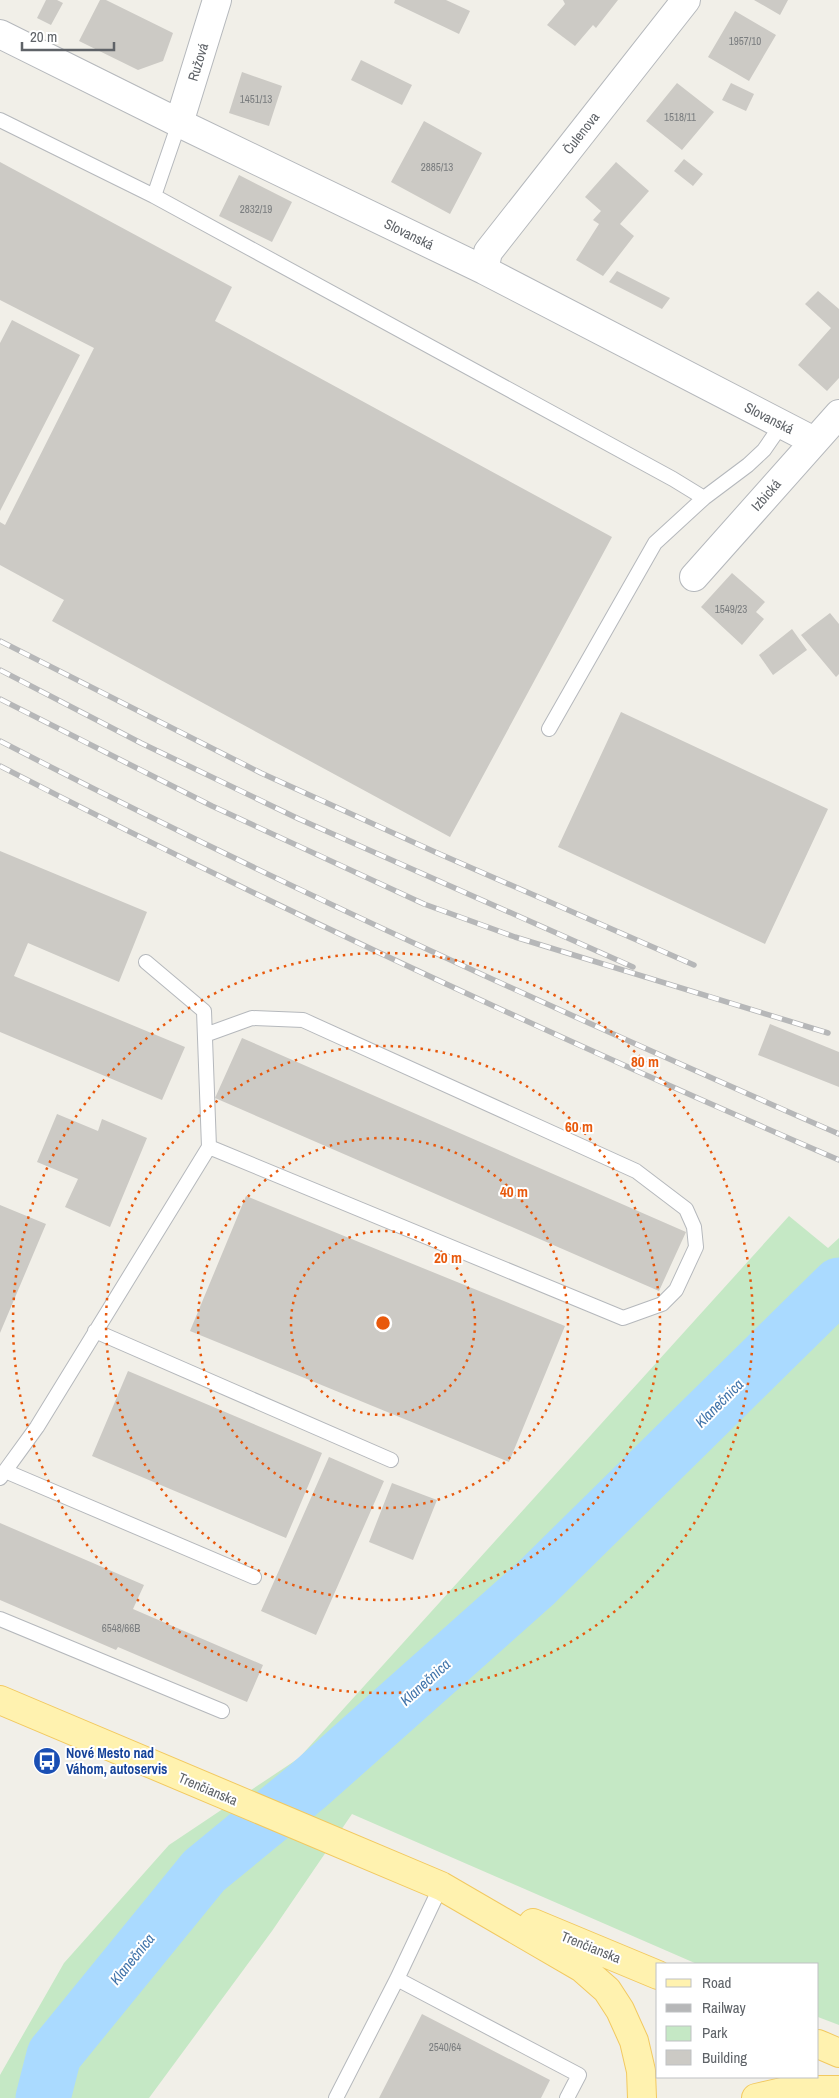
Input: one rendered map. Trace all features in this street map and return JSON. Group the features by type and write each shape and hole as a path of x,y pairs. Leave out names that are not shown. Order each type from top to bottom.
{"main road":[{"name":"Trenčianska","path":"0,1700 227,1797 656,1973"},
{"path":"441,1886 582,1968 607,1990 620,2010 634,2041 641,2071 642,2098"},
{"path":"819,2044 839,2053"},
{"path":"756,2098 791,2090 839,2090"}],"street":[{"name":"Ružová","path":"179,123 217,0"},
{"name":"Čulenova","path":"484,270 488,252 686,0"},
{"name":"Slovanská","path":"0,34 179,123 484,270 814,441"},
{"name":"Izbická","path":"694,577 839,414"}],"lane":[{"path":"0,120 154,196 673,479 704,498"},
{"path":"154,196 179,123"},
{"path":"549,728 655,543 704,498 748,465 764,450 782,424"},
{"path":"146,962 204,1011 209,1147 37,1426 2,1474 254,1577"},
{"path":"205,1035 252,1018 303,1020 636,1171 686,1209 694,1227 696,1247 676,1290 662,1304 623,1318 209,1147"},
{"path":"95,1331 392,1460"},
{"path":"0,1619 222,1711"},
{"path":"336,2098 397,1979 441,1886"},
{"path":"397,1979 579,2075 567,2098"}],"green space":[{"path":"789,1216 828,1248 839,1238 839,2025 819,2017 819,1963 695,1963 352,1814 272,1931 149,2098 0,2098 0,2075 64,1963 169,1845 299,1758"}],"building":[{"path":"46,0 57,0 63,3 51,25 37,18"},
{"path":"100,0 106,0 173,33 163,61 138,70 79,41"},
{"path":"395,0 446,0 470,11 459,34 394,3"},
{"path":"563,0 618,0 596,28 593,25 575,46 547,25 565,4"},
{"path":"754,0 788,0 780,15"},
{"path":"735,11 776,35 749,81 708,57"},
{"path":"361,60 412,85 402,105 351,80"},
{"path":"242,72 282,86 269,126 229,113"},
{"path":"677,83 714,112 682,150 646,121"},
{"path":"731,83 754,94 746,111 722,100"},
{"path":"424,121 482,153 450,214 391,182"},
{"path":"684,159 703,174 693,186 674,171"},
{"path":"0,162 232,287 215,321 612,537 450,837 52,621 64,600 0,565 0,522 5,525 94,348 0,300"},
{"path":"616,162 649,191 620,224 634,236 603,276 576,260 599,224 593,220 601,211 585,197"},
{"path":"239,175 292,202 272,242 219,216"},
{"path":"617,271 670,298 662,309 609,282"},
{"path":"818,291 839,309 839,378 827,391 798,365 831,328 805,304"},
{"path":"12,320 80,355 0,511 0,343"},
{"path":"732,573 765,602 756,612 764,619 742,645 701,607"},
{"path":"830,613 839,624 839,674 836,677 801,635"},
{"path":"792,629 807,650 773,675 759,655"},
{"path":"621,712 828,809 765,944 558,847"},
{"path":"0,851 147,912 119,982 28,943 14,976 185,1047 162,1100 0,1032"},
{"path":"770,1024 839,1052 839,1087 758,1055"},
{"path":"242,1038 686,1232 659,1291 215,1098"},
{"path":"57,1114 98,1131 102,1119 147,1138 110,1227 65,1207 78,1179 37,1162"},
{"path":"246,1196 565,1326 509,1462 190,1331"},
{"path":"0,1205 46,1224 0,1333"},
{"path":"128,1371 322,1453 286,1538 92,1456"},
{"path":"329,1457 384,1481 316,1635 261,1611"},
{"path":"392,1483 437,1500 413,1560 369,1542"},
{"path":"0,1523 144,1585 133,1609 263,1665 247,1702 118,1647 116,1650 0,1600"},
{"path":"422,2014 550,2080 541,2098 379,2098"}],"waterway":[{"name":"Klanečnica","path":"43,2098 54,2055 204,1871 309,1785 536,1583 839,1285"}],"railway":[{"path":"0,641 261,773 435,852 694,965"},
{"path":"0,670 141,743 299,819 633,967"},
{"path":"0,699 212,806 424,904 515,937 828,1033"},
{"path":"0,741 103,794 312,895 522,993 839,1134"},
{"path":"0,766 311,921 627,1067 839,1160"}],"place":[{"name":"Nové Mesto nad Váhom, autoservis","path":"47,1761"}]}
